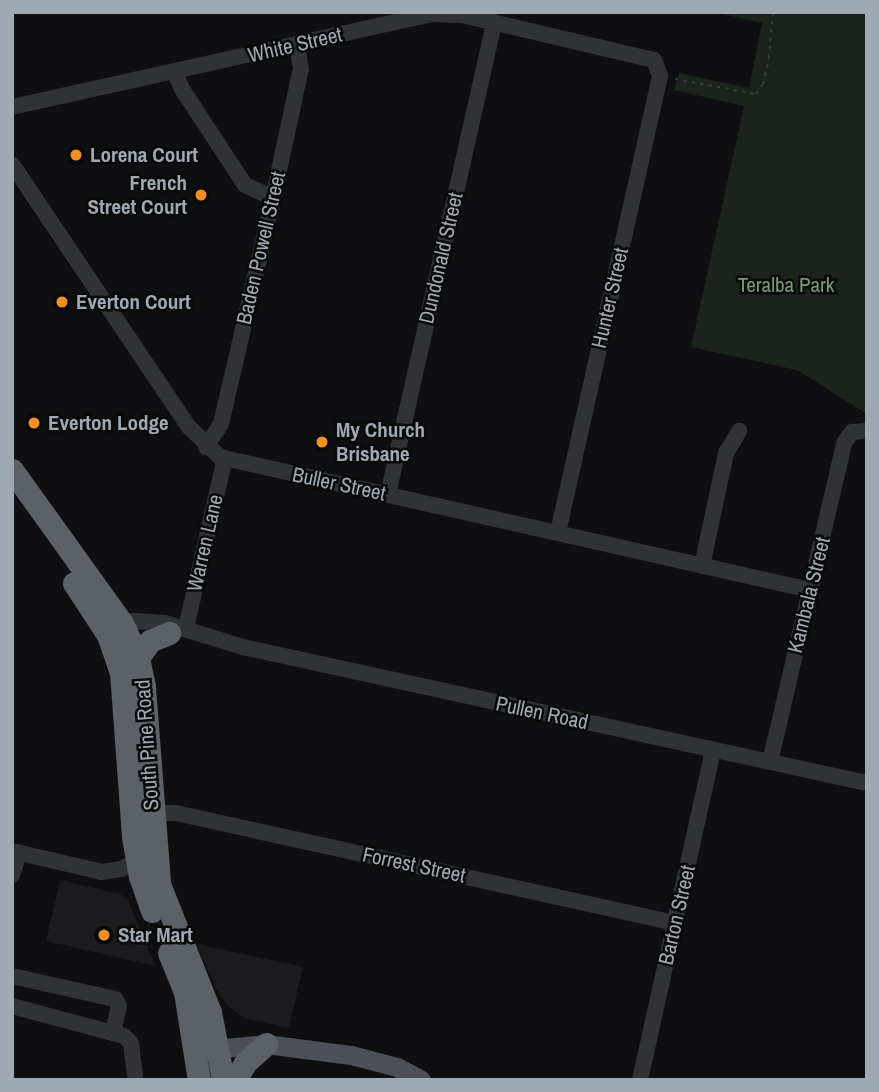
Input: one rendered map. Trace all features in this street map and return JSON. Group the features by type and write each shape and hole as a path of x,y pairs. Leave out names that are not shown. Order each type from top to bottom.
{"highway":[{"name":"South Pine Road","path":"12,470 115,629 146,857 150,907 185,992 199,1080"},
{"name":"South Pine Road","path":"12,494 138,658 144,687 152,813 146,857 205,997 219,1047 223,1080"},
{"path":"138,658 150,641 178,630"},
{"path":"235,1080 246,1062 267,1044"}],"main road":[{"path":"195,1051 267,1044 372,1059 421,1080"}],"street":[{"name":"White Street","path":"12,107 431,14 463,15 644,55 659,70"},
{"name":"Dundonald Street","path":"388,494 494,22"},
{"name":"Baden Powell Street","path":"206,447 221,424 301,69 297,45"},
{"name":"Hunter Street","path":"558,532 659,70"},
{"path":"174,71 182,89 245,185 272,198"},
{"name":"Buller Street","path":"12,164 181,415 206,447 225,458 810,590"},
{"path":"702,566 726,453 738,431"},
{"name":"Kambala Street","path":"770,762 845,443 861,431"},
{"name":"Warren Lane","path":"178,630 225,458"},
{"name":"Pullen Road","path":"115,629 178,630 867,783"},
{"name":"Barton Street","path":"640,1080 713,750"},
{"name":"Forrest Street","path":"152,813 190,816 675,923"},
{"path":"12,875 15,852 102,872 121,869 146,857"},
{"path":"12,975 116,999 119,1006 113,1033"},
{"path":"12,1006 113,1033 131,1043 135,1074"}],"path":[{"path":"659,70 756,94 763,84 769,58 773,12"}],"shaded area":[{"path":"60,880 120,894 128,900 155,966 46,941"},
{"path":"197,944 303,967 289,1028 244,1018 227,1005 215,987"}],"green space":[{"name":"Teralba Park","path":"714,12 867,12 867,414 797,370 691,347 744,106 674,90 679,73 749,88 762,23"}],"place":[{"name":"Lorena Court","path":"76,155"},
{"name":"French Street Court","path":"201,195"},
{"name":"Everton Court","path":"62,302"},
{"name":"Everton Lodge","path":"34,423"},
{"name":"My Church Brisbane","path":"322,442"},
{"name":"Star Mart","path":"104,935"}]}
